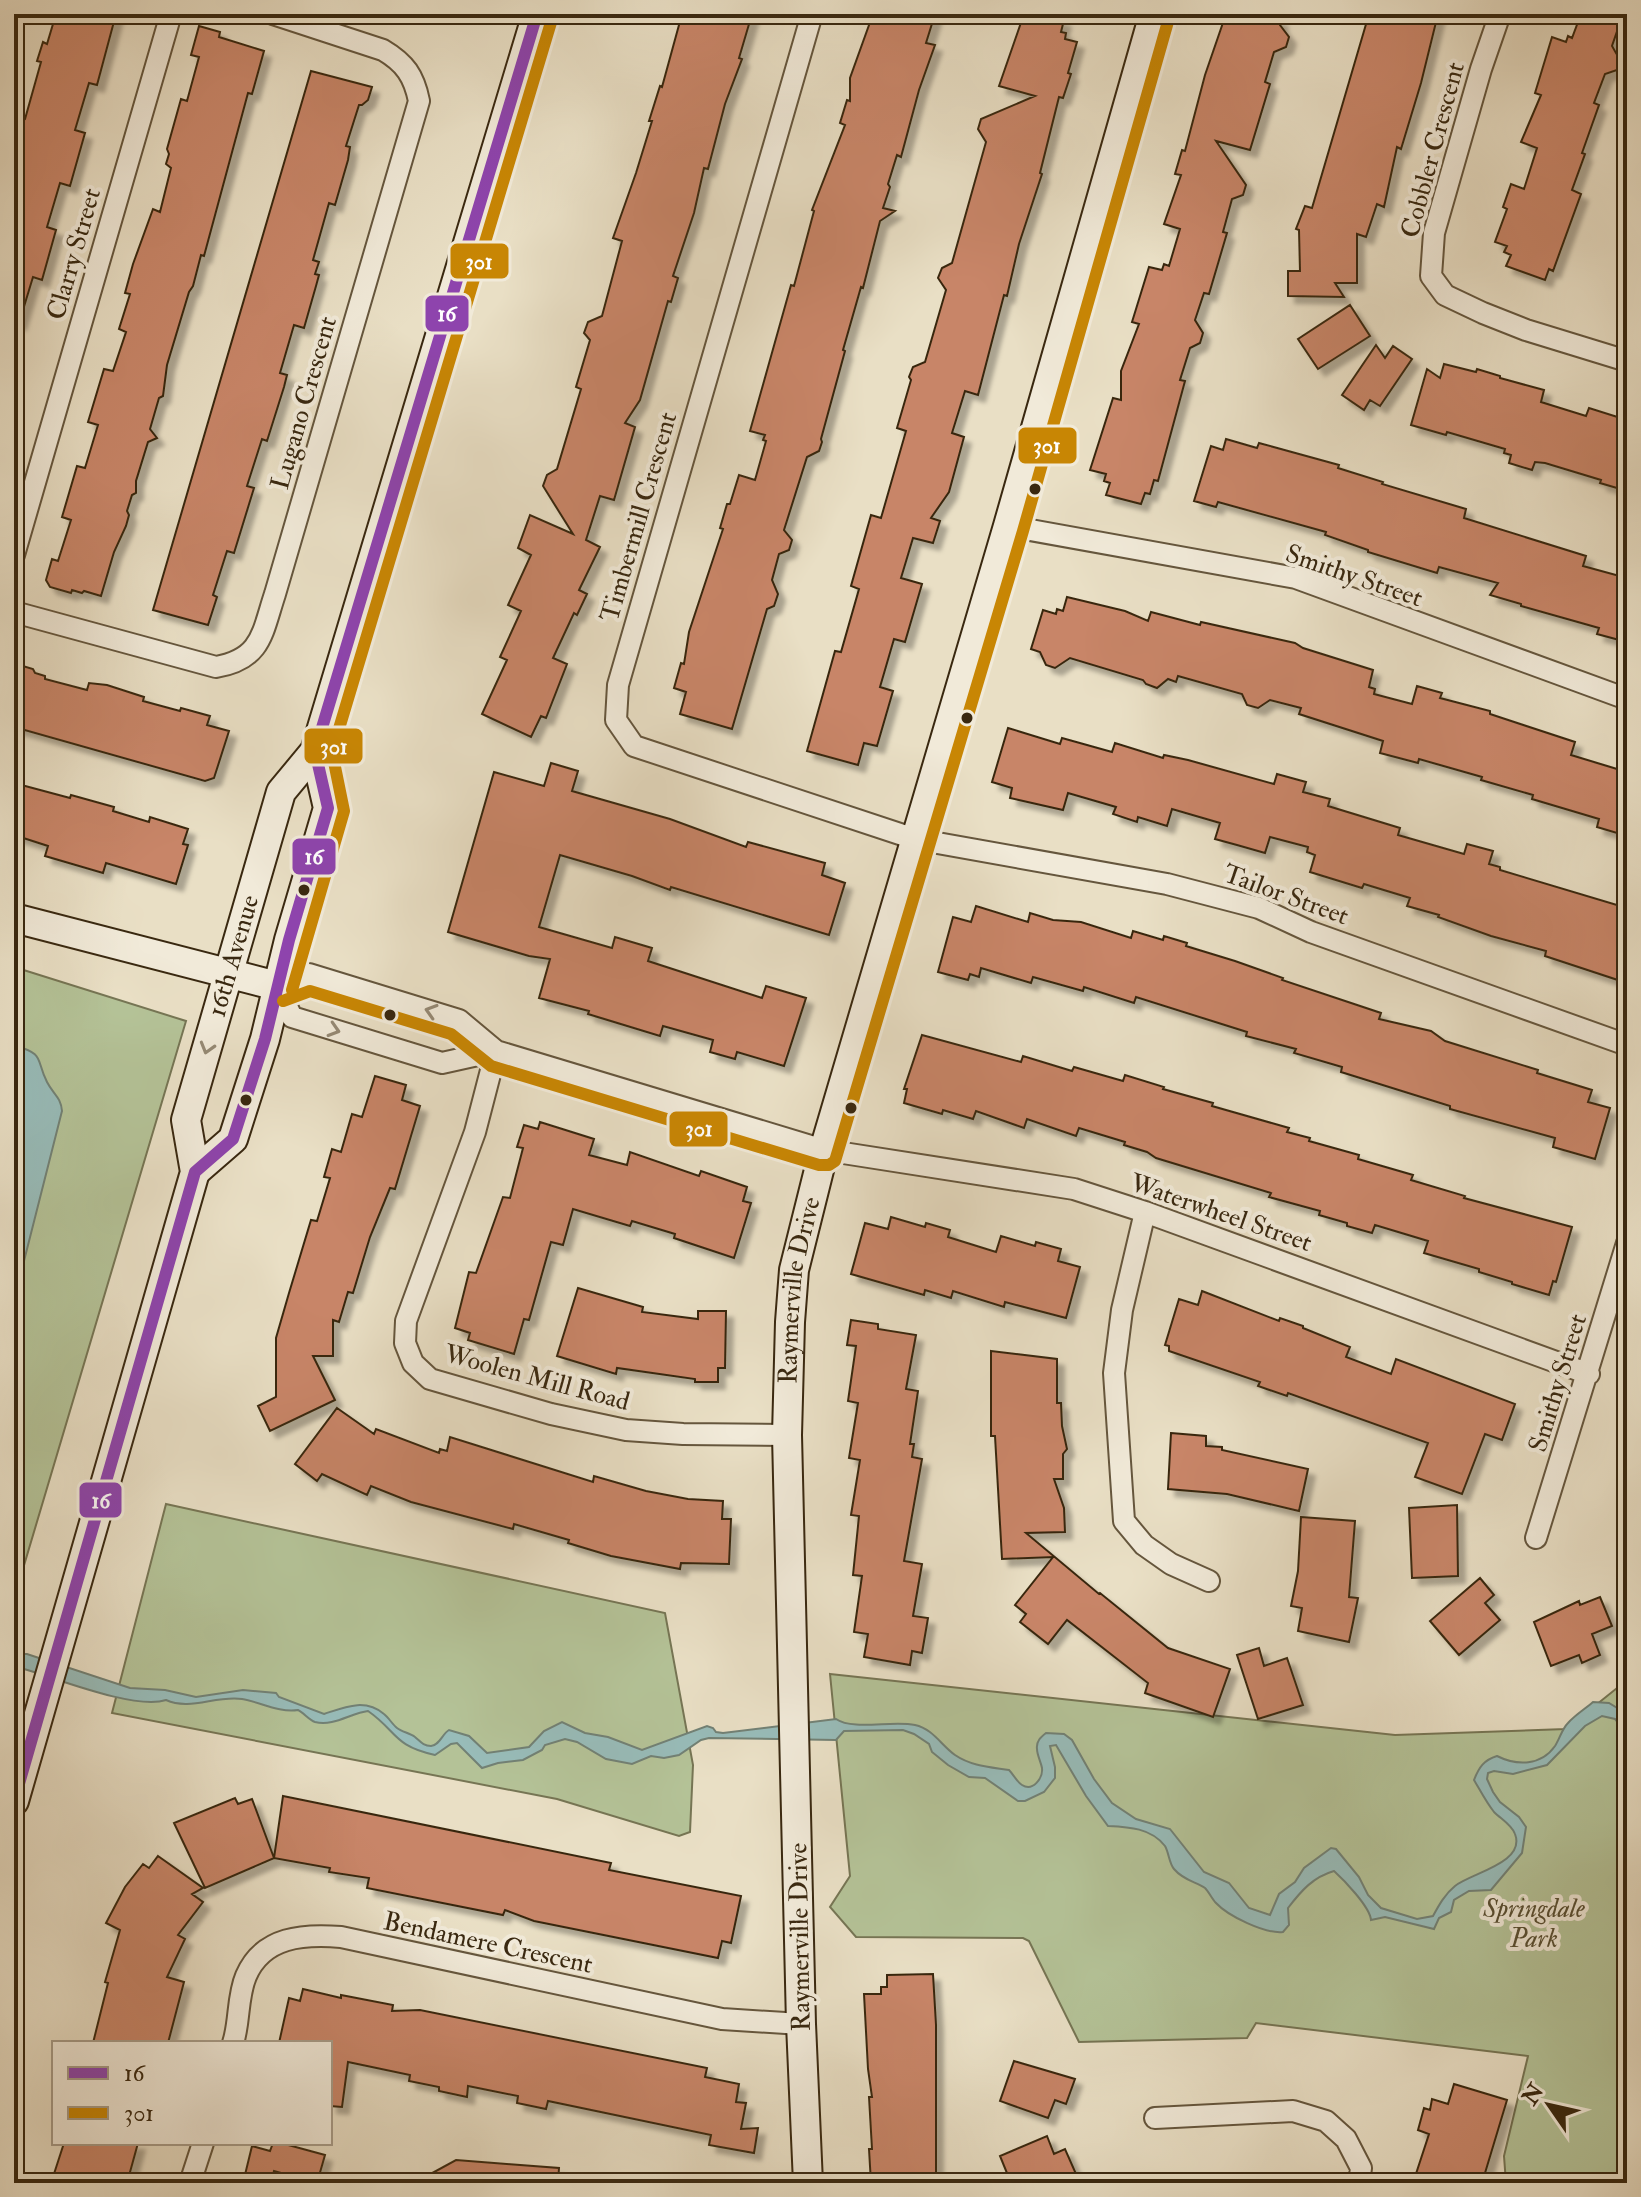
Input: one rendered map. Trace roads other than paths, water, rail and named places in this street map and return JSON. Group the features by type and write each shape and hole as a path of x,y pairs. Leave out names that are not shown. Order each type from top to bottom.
{"street":[{"name":"Clarry Street","path":"14,555 171,14"},
{"name":"Lugano Crescent","path":"14,612 216,667 233,664 249,656 257,646 275,594 419,101 411,74 394,56 273,14"},
{"name":"16th Avenue","path":"14,1801 195,1172 186,1120 281,792 315,751 537,14"},
{"name":"Timbermill Crescent","path":"812,14 618,685 616,720 634,746 915,839"},
{"name":"Raymerville Drive","path":"808,2183 801,2024 787,1435 794,1270 824,1150 1008,526 1154,14"},
{"name":"Cobbler Crescent","path":"1500,14 1434,233 1431,276 1445,295 1483,313 1526,330 1627,361"},
{"name":"Smithy Street","path":"1008,526 1296,578 1627,699"},
{"name":"16th Avenue","path":"195,1172 233,1139 265,1039 328,808 315,751"},
{"name":"Tailor Street","path":"915,839 1167,884 1259,908 1311,932 1627,1045"},
{"path":"14,918 277,986 309,974 459,1020 496,1051"},
{"path":"277,986 292,1017 442,1063 496,1051"},
{"name":"Waterwheel Street","path":"496,1051 824,1150 1074,1189 1589,1374"},
{"name":"Woolen Mill Road","path":"496,1051 475,1132 406,1321 405,1343 413,1363 430,1379 551,1414 626,1430 787,1435"},
{"path":"1145,1212 1122,1310 1114,1373 1124,1521 1144,1545 1171,1564 1209,1581"},
{"name":"Smithy Street","path":"1536,1538 1627,1243"},
{"name":"Bendamere Crescent","path":"233,2041 246,1975 263,1951 286,1939 312,1935 341,1937 722,2019 801,2024"},
{"path":"1155,2118 1293,2111 1326,2121 1346,2139 1361,2168 1359,2183"},
{"path":"190,2183 202,2145"}],"water":[{"path":"14,1045 38,1058 62,1111 24,1261 14,1286"},
{"path":"14,1654 27,1654 130,1688 165,1690 196,1697 243,1690 276,1693 279,1697 324,1714 355,1705 370,1706 384,1714 397,1728 426,1745 437,1744 449,1730 469,1736 487,1753 529,1747 544,1731 562,1722 585,1733 608,1737 642,1750 707,1726 723,1733 836,1719 863,1725 906,1724 921,1727 961,1759 1009,1770 1020,1784 1030,1787 1039,1780 1042,1772 1037,1751 1039,1740 1046,1733 1064,1734 1072,1740 1112,1803 1136,1819 1170,1829 1204,1872 1229,1883 1249,1908 1270,1915 1279,1894 1295,1882 1304,1868 1331,1848 1336,1849 1359,1877 1368,1895 1381,1908 1417,1919 1433,1916 1455,1886 1513,1853 1516,1844 1514,1831 1494,1812 1474,1780 1485,1762 1497,1756 1520,1763 1536,1761 1549,1753 1568,1723 1593,1702 1609,1703 1627,1714 1627,1733 1615,1719 1602,1716 1585,1726 1547,1765 1513,1774 1488,1773 1487,1779 1500,1802 1526,1827 1522,1853 1491,1890 1469,1891 1454,1900 1451,1912 1439,1918 1434,1929 1385,1917 1371,1920 1361,1901 1334,1871 1303,1890 1288,1908 1289,1925 1283,1932 1275,1932 1247,1923 1222,1908 1205,1888 1174,1869 1165,1846 1153,1835 1132,1828 1108,1826 1056,1745 1050,1746 1055,1778 1044,1792 1025,1801 1018,1801 985,1778 969,1777 948,1765 932,1752 929,1744 903,1730 844,1731 836,1740 709,1738 679,1755 664,1758 651,1756 632,1764 606,1759 577,1742 565,1739 545,1745 542,1750 523,1760 482,1768 457,1743 435,1755 411,1747 368,1711 322,1723 313,1721 298,1710 277,1709 242,1699 184,1704 166,1700 136,1701 24,1669 14,1663"}],"park label":[{"name":"Springdale Park","path":"1534,1924"}]}
